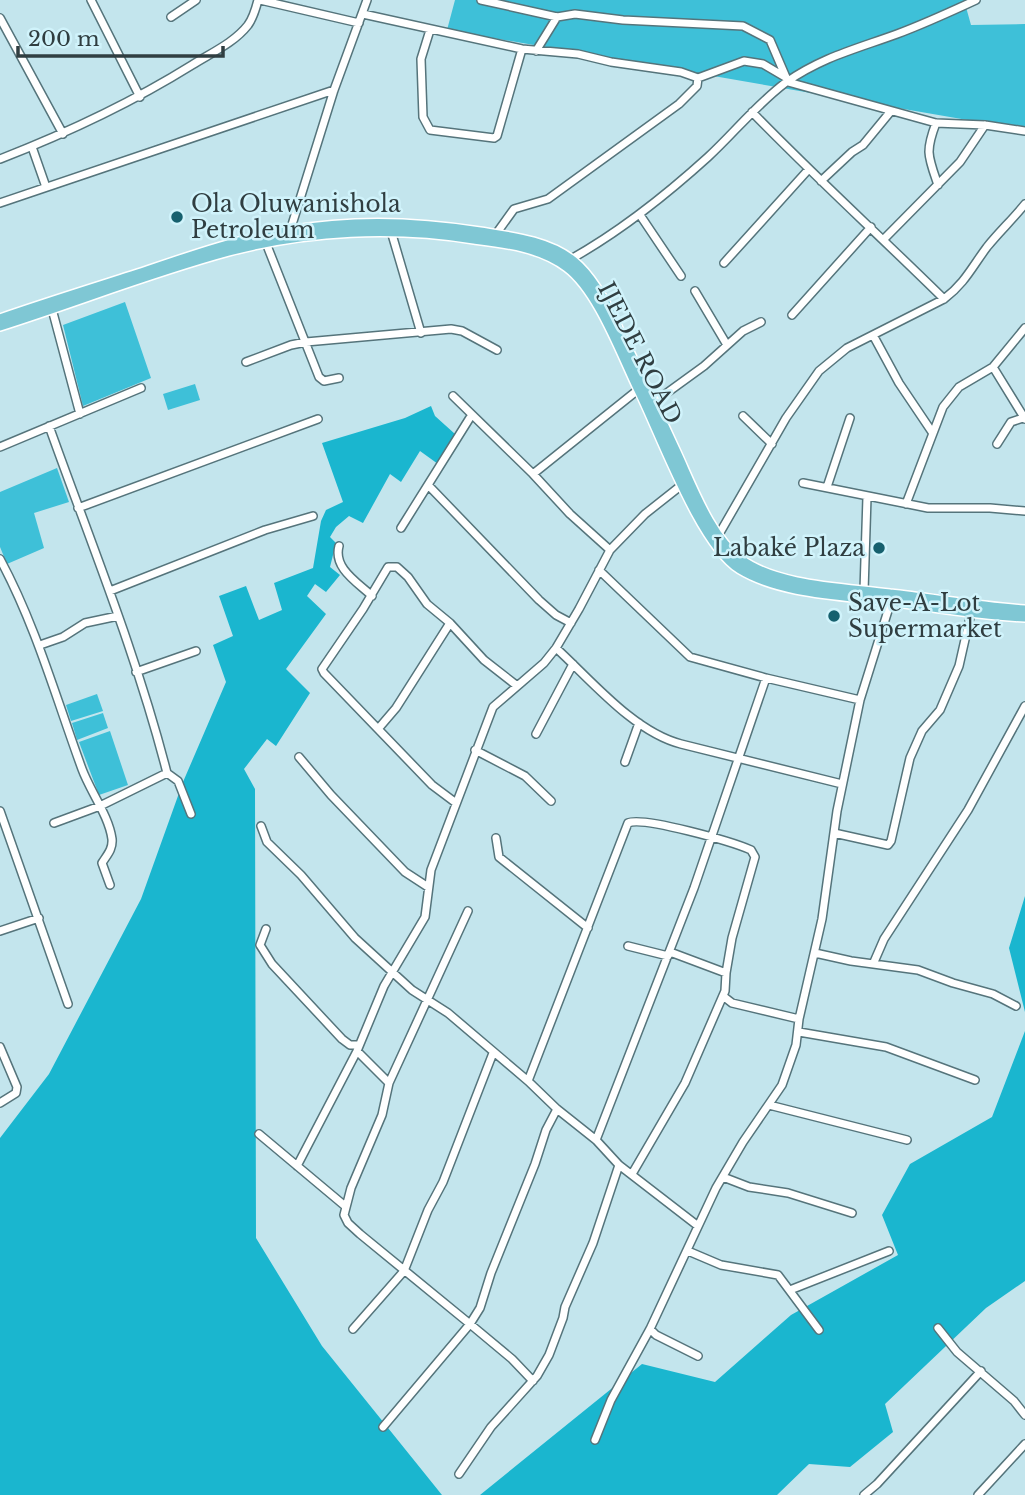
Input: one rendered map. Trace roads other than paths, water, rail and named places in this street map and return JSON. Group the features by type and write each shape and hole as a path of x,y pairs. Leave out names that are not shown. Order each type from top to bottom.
{"main road":[{"name":"IJEDE ROAD","path":"0,326 13,318 229,244 290,230 331,225 393,224 454,228 541,244 571,259 586,274 619,330 697,497 732,553 758,570 787,579 974,606 1025,610"},
{"name":"IJEDE ROAD","path":"0,319 52,309 228,251 330,233 391,231 451,235 538,251 566,266 581,279 614,335 683,484 718,550 740,569 784,586 971,613 1025,617"}],"street":[{"path":"91,0 140,97"},
{"path":"171,17 195,0"},
{"path":"0,159 63,134 140,97 238,36 250,23 259,0 359,23"},
{"path":"290,230 334,90 368,0"},
{"path":"481,0 557,17 575,14 623,20 743,26 770,40 787,79"},
{"path":"571,259 604,241 640,215 709,156 787,79 819,61 898,34 976,0"},
{"path":"362,14 522,49 578,54 611,62 681,72 698,78 744,61 763,64 787,79 936,123 985,125 1025,131"},
{"path":"536,51 557,17"},
{"path":"0,18 63,134"},
{"path":"430,30 421,59 423,117 430,130 494,138 497,136 522,49"},
{"path":"496,234 514,209 548,199 679,104 697,86 698,78"},
{"path":"0,202 334,90"},
{"path":"821,181 863,145 891,111"},
{"path":"752,112 808,170 944,299"},
{"path":"936,123 927,153 937,185"},
{"path":"883,240 960,162 985,125"},
{"path":"32,147 46,187"},
{"path":"724,263 808,170"},
{"path":"719,536 811,378 836,355 944,299 967,279 987,248 1025,205"},
{"path":"640,215 681,276"},
{"path":"792,315 871,227"},
{"path":"391,231 421,333"},
{"path":"266,243 321,380 339,378"},
{"path":"695,291 727,345"},
{"path":"52,309 80,414"},
{"path":"653,403 704,366 743,331 761,322"},
{"path":"906,504 943,407 958,387 993,368 1025,328"},
{"path":"246,362 306,342 451,329 462,331 497,350"},
{"path":"873,335 905,394 932,432"},
{"path":"993,368 1024,419 1011,422 997,444"},
{"path":"0,447 141,388"},
{"path":"533,474 639,389"},
{"path":"453,396 570,514 610,550"},
{"path":"401,528 471,416"},
{"path":"743,416 772,444"},
{"path":"827,487 850,418"},
{"path":"78,508 318,419"},
{"path":"49,426 110,591 167,774 178,781 191,814"},
{"path":"803,483 928,508 1025,511"},
{"path":"298,1166 358,1048 377,1000 425,917 431,870 493,707 544,663 556,648 610,550 645,514 683,484"},
{"path":"429,486 539,600 556,615 571,623"},
{"path":"863,591 867,497"},
{"path":"110,591 265,530 313,516"},
{"path":"339,546 339,564 372,596"},
{"path":"0,559 40,645 83,772 112,839 110,852 102,863 110,885"},
{"path":"456,803 432,785 323,669 388,567 397,567 408,577 427,604 450,623 484,660 516,685"},
{"path":"599,570 690,657 860,700"},
{"path":"594,1440 611,1400 650,1329 723,1177 786,1076 799,1032 799,1019 815,953 842,784 860,700 891,601"},
{"path":"834,832 888,845 891,841 910,758 922,732 940,710 959,666 971,613"},
{"path":"40,645 63,637 85,622 118,616"},
{"path":"378,729 396,708 450,623"},
{"path":"556,648 656,736 842,784"},
{"path":"136,673 196,651"},
{"path":"536,734 573,664"},
{"path":"596,1140 694,888 765,678"},
{"path":"874,962 884,939 968,810 1025,706"},
{"path":"625,762 639,723"},
{"path":"475,750 525,776 551,801"},
{"path":"299,757 331,795 405,872 428,887"},
{"path":"54,823 100,806 167,774"},
{"path":"0,811 68,1004"},
{"path":"528,1081 628,823 634,821 660,825 748,849 755,857 739,908 726,972 726,991 685,1083 632,1174"},
{"path":"261,826 267,842 301,875 355,937 392,972 528,1081 557,1110 596,1140 619,1165 698,1226"},
{"path":"496,838 499,857 588,928"},
{"path":"468,911 389,1083 382,1115 345,1206 344,1215 348,1223 512,1359 533,1381"},
{"path":"0,932 39,918"},
{"path":"266,929 260,945 272,964 342,1040 358,1048 389,1083"},
{"path":"628,946 669,954 726,972"},
{"path":"815,953 922,971 993,994 1016,1006"},
{"path":"723,996 732,1003 799,1019"},
{"path":"799,1032 886,1047 975,1080"},
{"path":"0,1047 17,1087 16,1093 0,1103"},
{"path":"353,1329 404,1271 428,1210 443,1182 493,1053"},
{"path":"769,1105 907,1140"},
{"path":"383,1427 470,1324 480,1308 495,1262 557,1110"},
{"path":"259,1133 345,1206"},
{"path":"459,1474 491,1427 533,1381 549,1355 564,1318 565,1307 593,1243 619,1165"},
{"path":"723,1177 749,1187 788,1194 852,1213"},
{"path":"688,1251 721,1265 773,1273 782,1279 819,1330"},
{"path":"790,1290 888,1251"},
{"path":"938,1328 957,1352 1014,1401 1025,1415"},
{"path":"650,1329 656,1335 698,1356"},
{"path":"864,1495 981,1371"},
{"path":"978,1495 1025,1444"}],"place":[{"name":"Ola Oluwanishola Petroleum","path":"177,217"},
{"name":"Labaké Plaza","path":"879,548"},
{"name":"Save-A-Lot Supermarket","path":"834,616"}]}
